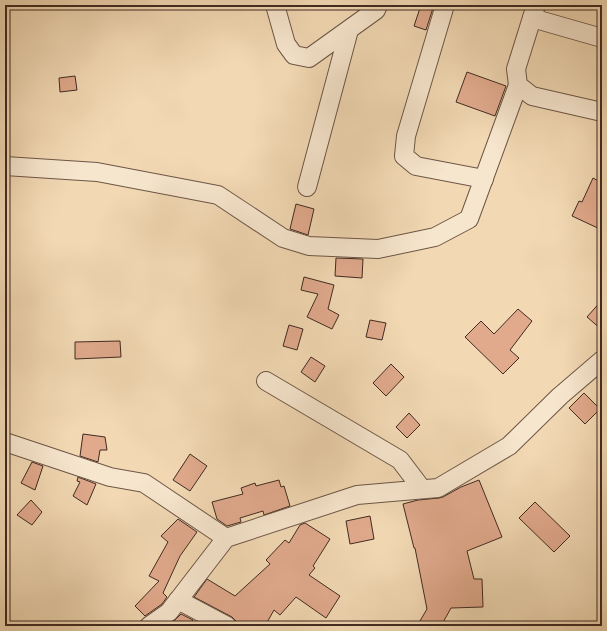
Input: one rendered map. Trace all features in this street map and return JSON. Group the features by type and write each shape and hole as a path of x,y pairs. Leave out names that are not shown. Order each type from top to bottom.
{"street":[{"path":"275,5 286,44 294,55 309,58 376,10 378,5"},
{"path":"446,5 406,136 404,156 416,166 484,179"},
{"path":"5,166 97,172 218,196 283,238 309,246 378,249 435,237 469,219 518,85 516,69 534,12 602,38"},
{"path":"307,187 349,30"},
{"path":"518,85 532,96 602,112"},
{"path":"149,626 169,612 226,538 357,495 438,488 509,446 560,396 602,360"},
{"path":"266,381 400,460 422,490"},
{"path":"5,442 110,477 144,482 226,538"},
{"path":"178,600 227,626"}],"building":[{"path":"421,5 434,5 426,30 414,26"},
{"path":"467,72 506,86 495,116 456,102"},
{"path":"75,76 77,90 60,92 59,78"},
{"path":"593,178 602,183 602,230 572,216 579,201 582,202"},
{"path":"296,204 314,209 308,235 290,229"},
{"path":"336,258 363,259 362,278 335,276"},
{"path":"304,277 334,285 328,309 339,315 332,329 307,317 318,294 301,290"},
{"path":"602,300 602,330 587,317"},
{"path":"518,309 532,321 510,350 519,358 503,374 465,337 481,321 494,334"},
{"path":"370,320 386,323 382,340 366,337"},
{"path":"289,325 303,329 297,350 283,346"},
{"path":"120,341 121,357 75,359 75,342"},
{"path":"311,357 325,366 315,382 301,372"},
{"path":"391,364 404,377 386,396 373,383"},
{"path":"584,393 600,409 585,424 569,408"},
{"path":"409,413 420,425 407,438 396,427"},
{"path":"83,434 105,437 107,450 100,450 98,462 80,456"},
{"path":"190,454 207,466 190,491 173,480"},
{"path":"32,462 43,466 35,490 21,483"},
{"path":"78,477 96,484 87,505 73,496 80,482 77,481"},
{"path":"279,480 281,487 284,486 290,506 264,515 263,511 240,518 241,522 227,526 217,519 212,502 243,494 241,488 255,483 256,486"},
{"path":"479,480 502,537 467,551 474,579 482,579 483,607 451,608 441,626 417,626 427,609 415,548 403,504 418,500 443,497 461,487"},
{"path":"31,500 42,512 32,525 17,515"},
{"path":"535,502 570,536 554,552 519,518"},
{"path":"370,516 374,539 350,544 346,521"},
{"path":"178,519 197,532 180,556 163,593 167,597 162,604 145,616 135,606 159,581 149,576 168,542 161,536"},
{"path":"305,523 330,539 313,566 315,568 309,575 340,596 326,618 296,597 280,615 274,610 265,626 237,626 236,621 232,617 194,597 207,579 235,596 270,564 266,560 285,540 289,543 300,525"},
{"path":"181,614 193,620 188,626 167,626 175,620"}]}
